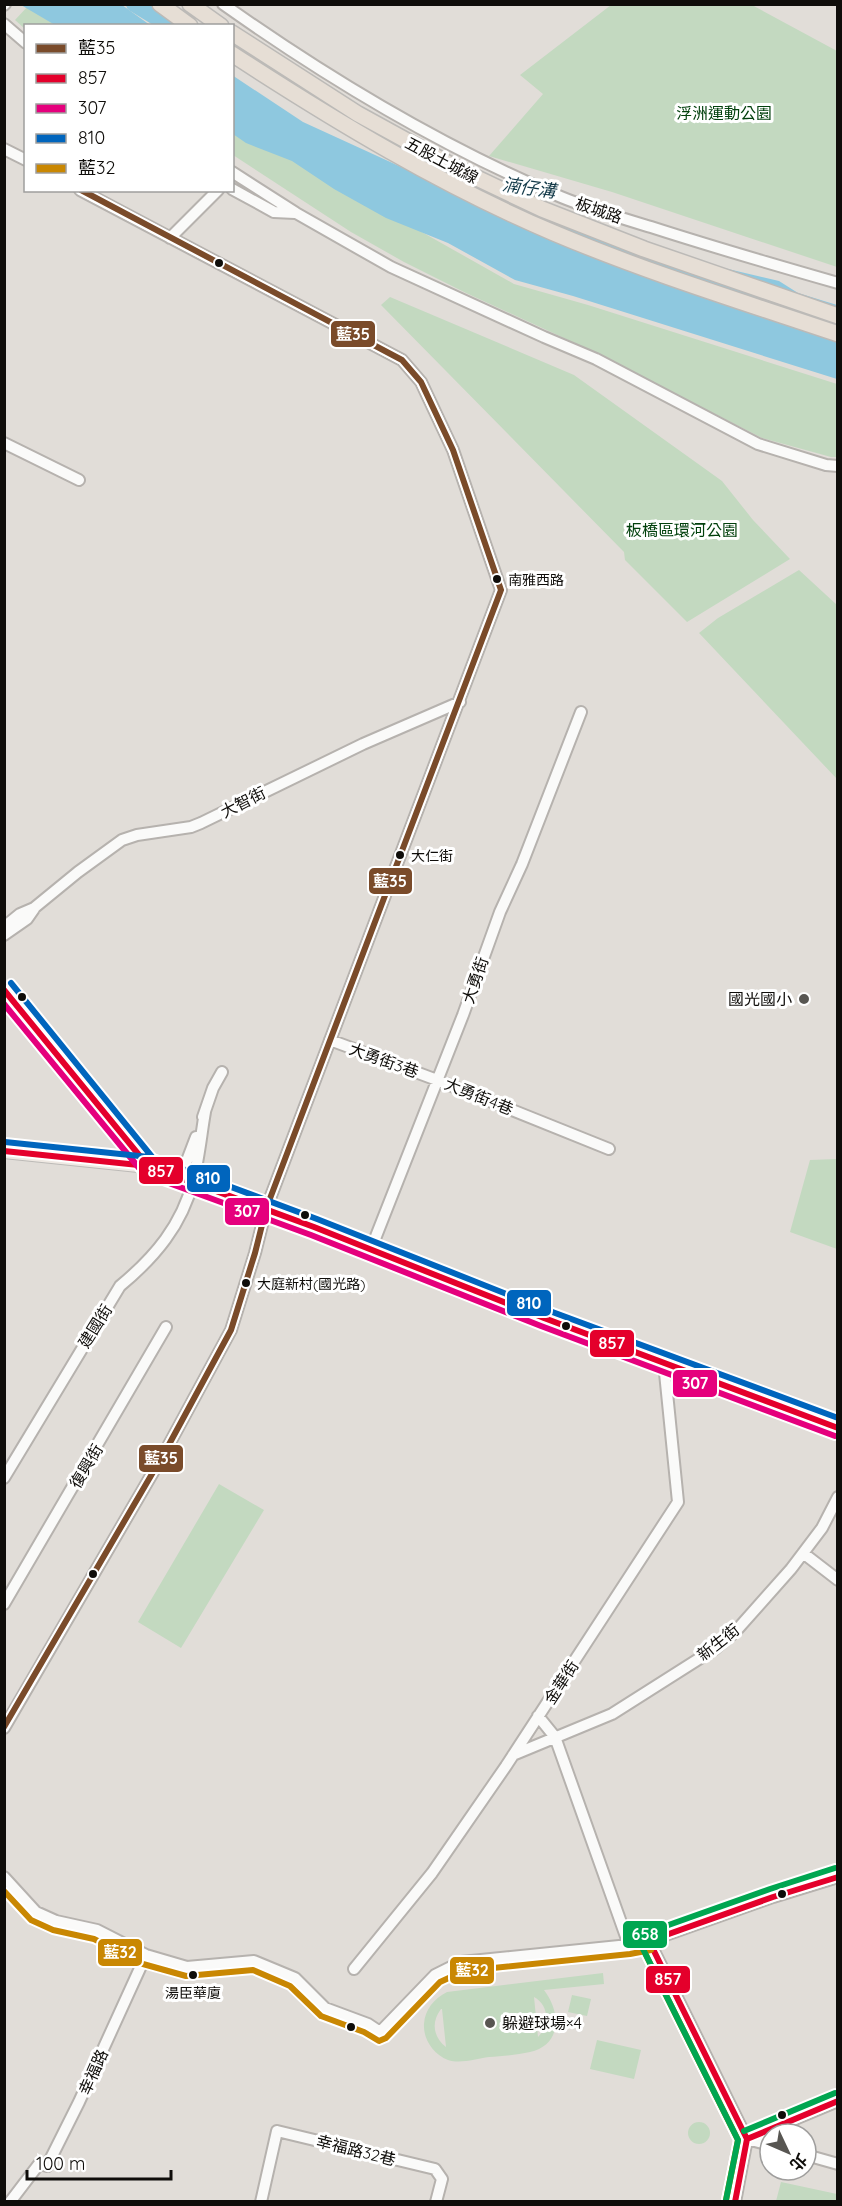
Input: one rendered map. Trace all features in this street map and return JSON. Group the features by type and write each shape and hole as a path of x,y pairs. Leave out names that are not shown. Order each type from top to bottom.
{"highway":[{"path":"160,4 187,24"},
{"path":"189,4 218,24"},
{"name":"五股土城線","path":"234,34 358,114 460,170 542,209 644,249 837,316"},
{"name":"五股土城線","path":"234,55 321,112 385,149 522,219 648,269 837,334"}],"main road":[{"path":"4,1151 148,1166 837,1428"}],"street":[{"name":"板城路","path":"223,4 298,57 411,124 509,174 563,197 617,216 738,255 837,283"},
{"path":"4,24 24,41"},
{"path":"4,148 24,159"},
{"path":"234,173 296,213 391,267 596,359 758,444 826,465 837,466"},
{"path":"234,190 274,212 296,213"},
{"path":"4,1728 165,1450 231,1330 266,1209 501,590 453,450 414,373 402,360 84,192"},
{"path":"170,238 216,192"},
{"path":"4,443 79,480"},
{"name":"大智街","path":"4,927 20,914 34,908 122,840 137,835 191,827 201,823 363,744 460,702"},
{"name":"大勇街","path":"371,1250 464,1015 500,912 526,853 581,712"},
{"name":"大智街","path":"4,935 27,919 34,908"},
{"path":"4,989 148,1166"},
{"name":"大勇街3巷","path":"330,1040 437,1080"},
{"name":"建國街","path":"4,1478 120,1286 146,1264 173,1230 205,1112 213,1088 222,1072"},
{"name":"大勇街4巷","path":"437,1080 609,1149"},
{"name":"復興街","path":"4,1604 166,1327"},
{"name":"金華街","path":"354,1970 432,1873 513,1755 678,1502 664,1363"},
{"name":"新生街","path":"513,1755 612,1714 716,1648 735,1632 803,1553 822,1528 837,1497"},
{"path":"803,1553 837,1580"},
{"path":"538,1716 555,1737 629,1945"},
{"path":"4,1877 36,1912 56,1921 97,1930 146,1955 187,1967 254,1961 295,1978 325,2007 368,2024 380,2032 435,1975 461,1962 649,1941 837,1877"},
{"path":"649,1941 747,2139 735,2202"},
{"name":"幸福路","path":"10,2202 39,2164 47,2166 146,1955"},
{"path":"747,2139 837,2101"},
{"name":"幸福路32巷","path":"261,2202 277,2131 435,2169 442,2179 436,2202"},
{"path":"747,2139 758,2142"},
{"path":"818,2158 837,2164"}],"green space":[{"name":"浮洲運動公園","path":"611,5 752,5 837,51 837,267 612,192 489,156 543,94 520,75"},
{"path":"28,6 62,24 24,24 24,28 15,20"},
{"path":"234,126 514,284 588,305 837,384 837,457 762,438 590,350 404,262 351,232 234,156"},
{"name":"板橋區環河公園","path":"390,297 574,375 722,481 753,520 790,559 687,622 625,560 624,552 381,305"},
{"path":"799,570 837,605 837,779 699,633 718,618"},
{"path":"838,1159 837,1249 790,1232 810,1160"},
{"path":"219,1484 264,1510 181,1648 138,1622"},
{"path":"603,1973 604,1984 544,1990 553,2008 555,2027 548,2042 540,2048 520,2054 463,2061 448,2060 443,2057 434,2050 425,2035 424,2024 428,2009 434,2001 447,1992","holes":["534,1997 543,2005 546,2015 545,2027 538,2037","442,2009 446,2047 438,2039 435,2029 436,2019"]},
{"path":"572,1995 591,1999 587,2016 568,2012"},
{"path":"597,2040 641,2050 634,2079 590,2069"},
{"path":"699,2122 709,2129 710,2133 703,2143 699,2144 689,2137 688,2133 695,2123"},
{"path":"781,2182 837,2194 837,2201 776,2201"}],"water":[{"path":"21,5 122,5 149,24 53,24"},
{"path":"234,76 303,122 458,193 541,213 690,260 779,281 798,293 837,305 837,379 515,280 448,243 386,218 334,189 292,161 246,143 234,135"}],"waterway":[{"name":"湳仔溝","path":"134,4 167,24"},
{"name":"湳仔溝","path":"486,201 538,207"}],"transit line":[{"name":"藍35","path":"85,192 402,360 421,382 453,450 501,590"},
{"name":"藍35","path":"4,1727 166,1450 231,1330 266,1209 501,590"},
{"name":"810","path":"11,983 153,1158 317,1219 547,1310 838,1418"},
{"name":"857","path":"4,990 148,1166 314,1227 544,1318 838,1428"},
{"name":"307","path":"4,1004 144,1174 311,1235 541,1326 835,1436"},
{"name":"810","path":"5,1142 149,1157 166,1164"},
{"name":"857","path":"4,1151 148,1166 162,1172"},
{"name":"658","path":"726,2200 738,2140 641,1945 641,1938 646,1933 835,1868"},
{"name":"857","path":"735,2202 747,2139 649,1941 773,1897 838,1877"},
{"name":"藍32","path":"4,1891 31,1920 53,1930 94,1939 143,1964 186,1976 253,1970 290,1986 321,2016 364,2032 379,2041 386,2038 440,1982 464,1971 651,1950"},
{"name":"藍32","path":"641,1945 738,2140 726,2200"},
{"name":"658","path":"744,2131 835,2093"},
{"name":"857","path":"747,2139 838,2101"}],"place":[{"name":"南雅西路","path":"497,579"},
{"name":"大仁街","path":"400,855"},
{"name":"國光國小","path":"804,999"},
{"name":"大庭新村(國光路)","path":"246,1283"},
{"name":"湯臣華廈","path":"193,1975"},
{"name":"躲避球場×4","path":"490,2023"}]}
